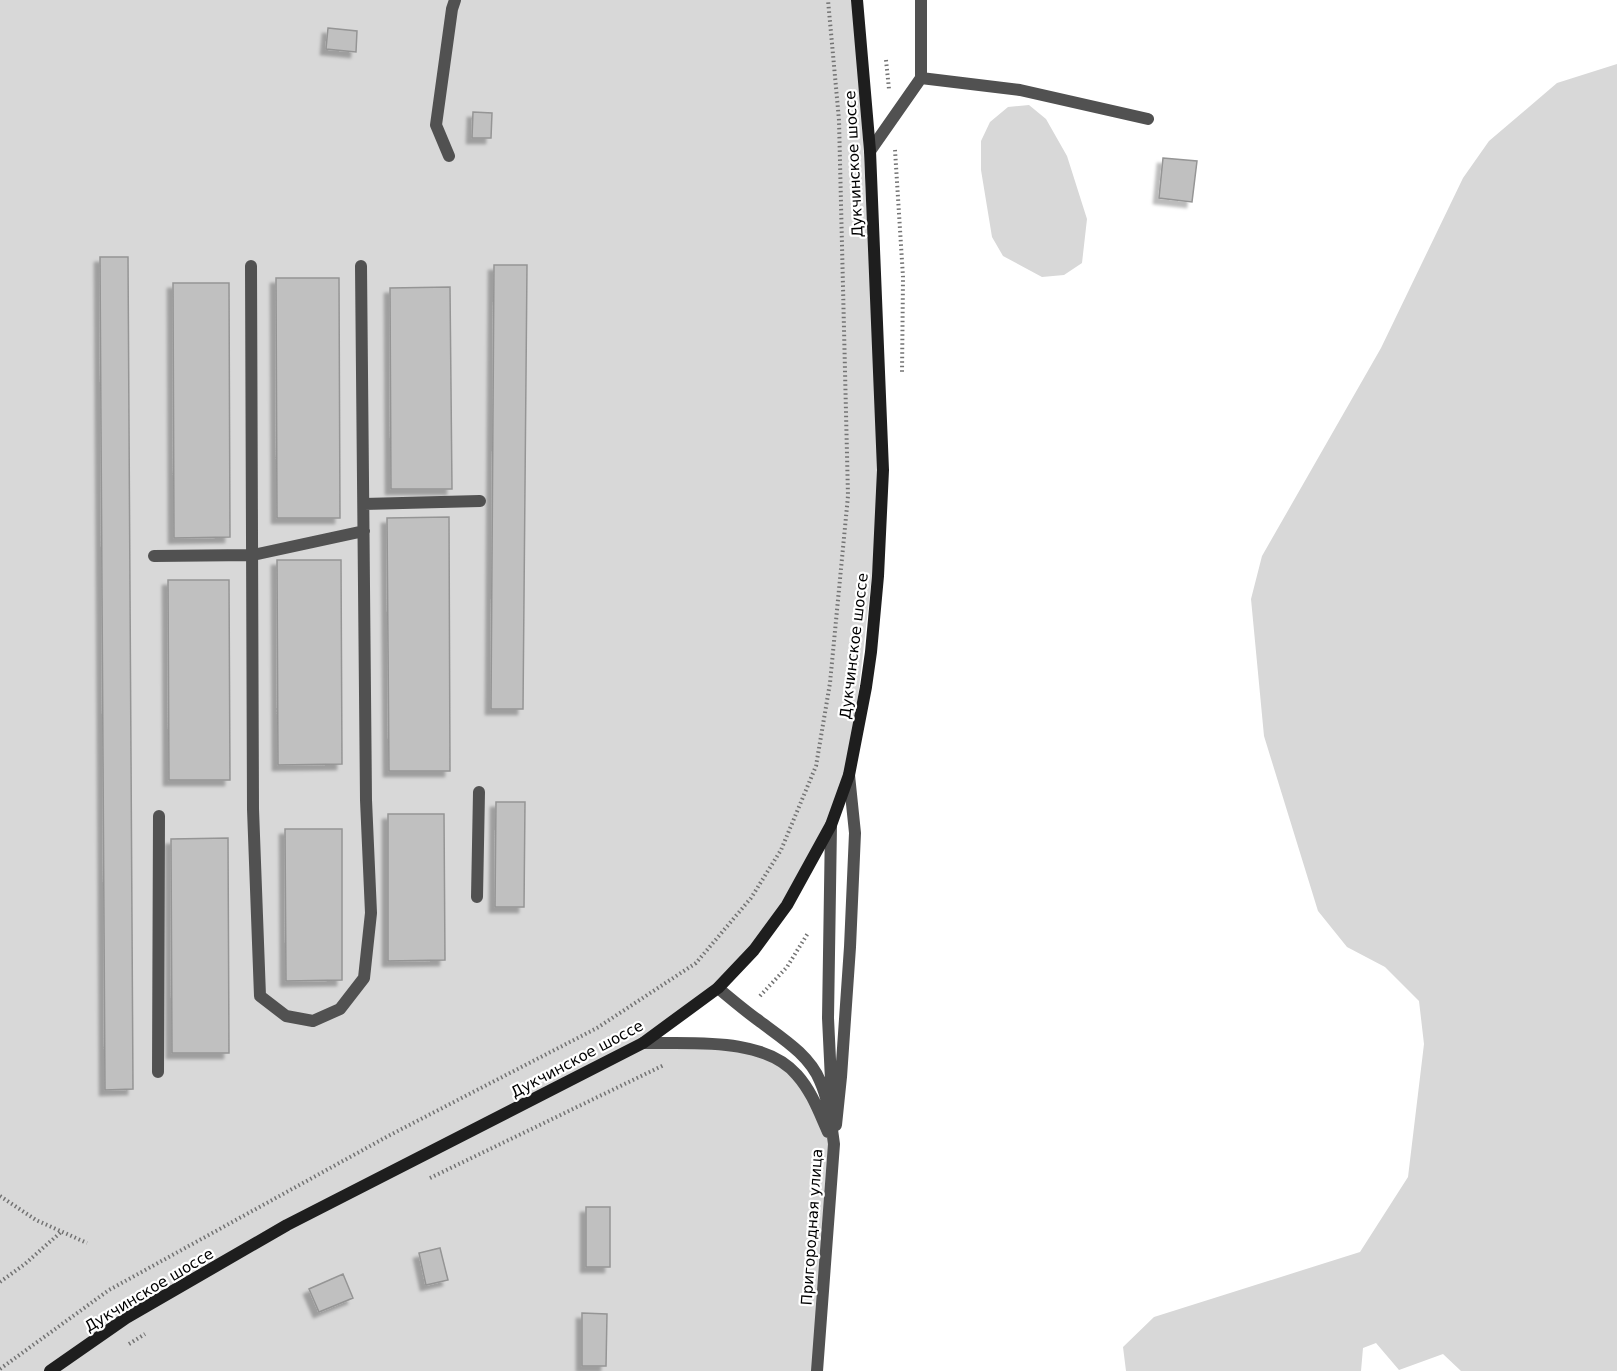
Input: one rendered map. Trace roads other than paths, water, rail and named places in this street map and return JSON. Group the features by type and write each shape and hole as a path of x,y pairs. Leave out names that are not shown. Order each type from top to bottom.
{"street":[{"path":"449,156 436,125 455,0"},
{"name":"Дукчинское шоссе","path":"50,1371 126,1318 288,1225 643,1043 718,988 754,950 787,905 831,825 849,775 871,652 878,576 883,470 870,151 857,0"},
{"path":"870,151 921,78 921,0"},
{"path":"921,78 1020,90 1148,119"},
{"path":"251,266 253,809 260,996 286,1016 313,1021 340,1010 364,978 371,913 366,800 361,266"},
{"path":"364,504 480,501"},
{"path":"154,555 253,555 364,531"},
{"path":"834,1144 850,947 855,832 849,775"},
{"path":"477,897 479,792"},
{"path":"158,1072 159,816"},
{"path":"831,825 828,1018 834,1144"},
{"name":"Пригородная улица","path":"718,988 810,1064 820,1079 826,1098 834,1144 817,1371"},
{"path":"643,1043 734,1045 760,1052 779,1061 795,1073 805,1085 834,1144"}]}
